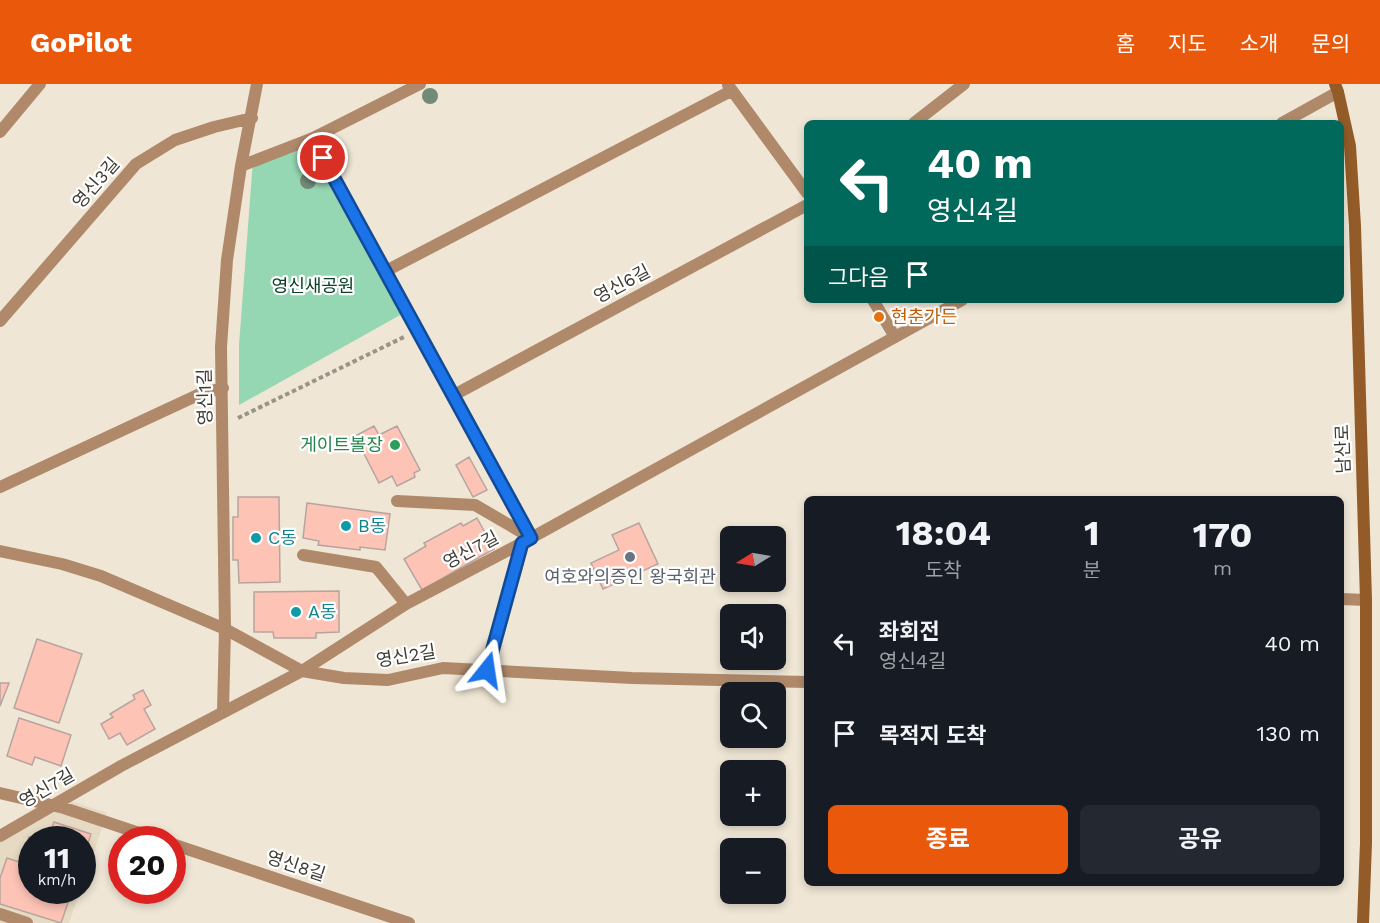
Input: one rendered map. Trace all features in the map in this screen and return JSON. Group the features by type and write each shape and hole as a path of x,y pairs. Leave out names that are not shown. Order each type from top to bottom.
{"main road":[{"name":"남산로","path":"1337,88 1350,146 1354,215 1366,600 1366,843 1363,923"}],"street":[{"path":"0,132 40,84"},
{"name":"영신1길","path":"222,711 225,629 224,424 221,347 227,260 241,166 257,84"},
{"path":"241,166 313,138 420,84"},
{"path":"918,120 964,84"},
{"path":"384,272 729,88 804,189"},
{"path":"1287,120 1337,88"},
{"name":"영신3길","path":"0,321 136,164 175,140 252,118"},
{"path":"313,138 384,272 454,395 526,540 487,670"},
{"name":"영신6길","path":"454,395 804,207"},
{"path":"875,303 895,337"},
{"name":"영신7길","path":"0,836 121,766 302,670 406,604 957,303"},
{"path":"0,487 200,394 223,388"},
{"path":"397,501 475,505 526,540"},
{"name":"영신2길","path":"0,551 62,564 101,576 225,629 302,670 344,678 388,680 443,668 632,678 804,682"},
{"path":"303,555 376,567 406,604"},
{"path":"1344,599 1366,600"},
{"path":"0,793 71,810 118,826"},
{"name":"영신8길","path":"186,849 409,923"},
{"path":"0,914 27,923"}],"path":[{"path":"224,424 417,330"}],"shaded area":[{"path":"58,797 107,813 96,846 96,826 18,826 18,904 76,904 69,923 0,923 0,832"}],"green space":[{"name":"영신새공원","path":"303,139 322,149 402,314 239,405 239,345 253,160"}],"building":[{"path":"374,426 379,435 397,426 420,470 414,473 415,477 397,486 392,476 379,483 355,436"},
{"path":"469,457 487,490 473,497 456,465"},
{"name":"C동","path":"238,497 279,497 280,582 239,583 238,560 233,560 233,517 238,517"},
{"name":"B동","path":"307,503 390,514 385,550 360,547 360,550 318,545 319,541 303,538"},
{"path":"477,518 494,549 422,590 404,559 426,546 424,543 461,523 463,526"},
{"name":"여호와의증인 왕국회관","path":"639,523 658,564 603,589 591,563 619,550 612,535"},
{"name":"A동","path":"339,591 339,632 316,633 316,638 274,638 273,632 254,632 254,592"},
{"path":"37,639 82,654 59,723 14,708"},
{"path":"0,683 9,683 0,706"},
{"path":"143,690 151,705 144,709 155,729 127,745 120,733 109,739 101,724 113,717 110,714 135,699 133,695"},
{"path":"19,718 71,735 61,766 35,757 32,765 7,756"},
{"path":"54,822 66,826 53,826"},
{"path":"7,858 18,862 18,904 68,904 61,923 0,904 0,878"}],"place":[{"name":"현춘가든","path":"879,317"},
{"name":"게이트볼장","path":"395,445"},
{"name":"B동","path":"346,526"},
{"name":"C동","path":"256,538"},
{"name":"여호와의증인 왕국회관","path":"630,557"},
{"name":"A동","path":"296,612"}],"route":[{"path":"323,158 531,538 522,543 487,670"}]}
